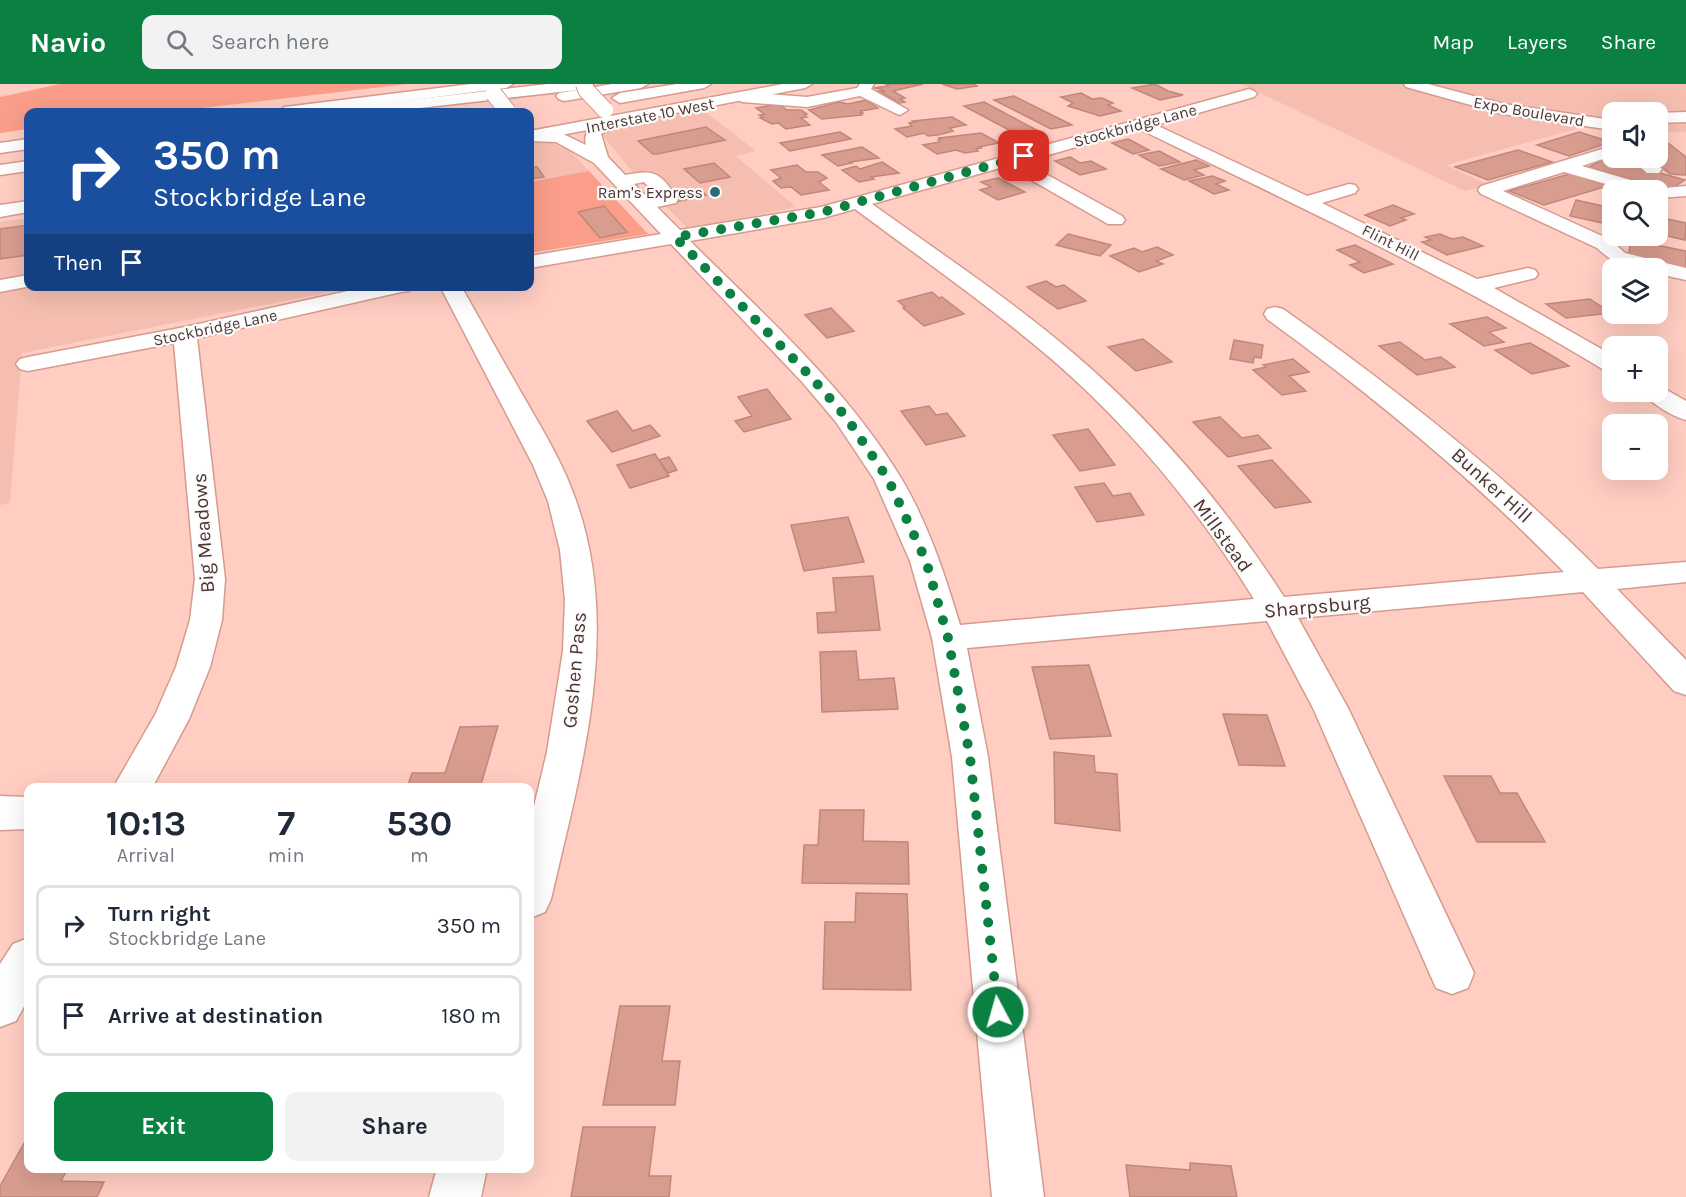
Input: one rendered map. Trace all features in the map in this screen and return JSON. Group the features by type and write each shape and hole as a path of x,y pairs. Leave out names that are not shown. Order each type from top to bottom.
{"main road":[{"path":"382,108 585,84 586,90 609,116 592,132 591,136 610,170"},
{"path":"466,108 641,84"},
{"path":"552,110 704,84"},
{"name":"Interstate 10 West","path":"534,135 609,116 742,97 805,84"},
{"name":"Expo Boulevard","path":"1411,84 1503,109 1602,124"},
{"name":"Expo Boulevard","path":"1437,84 1520,104 1602,115"},
{"path":"742,97 807,102 864,87 900,110"},
{"path":"318,108 456,91 500,89 507,108"},
{"name":"Stockbridge Lane","path":"534,261 823,212 859,203 939,176 1009,160 1249,94"},
{"path":"1668,122 1685,126"},
{"name":"Flint Hill","path":"1141,124 1362,227 1476,285 1602,359"},
{"path":"534,136 559,137 610,170 812,378 846,417 888,479 926,561 948,638 970,757 1018,1197"},
{"path":"0,148 24,145"},
{"path":"1544,153 1615,180"},
{"path":"1602,154 1487,190 1604,244 1621,258"},
{"path":"1009,160 1115,220"},
{"path":"0,170 24,167"},
{"path":"0,186 24,183"},
{"path":"1305,201 1349,189"},
{"path":"1668,192 1686,191"},
{"name":"Millstead","path":"859,203 1031,331 1091,382 1146,438 1207,508 1306,661 1330,707 1452,973"},
{"path":"0,211 24,208"},
{"path":"1668,271 1686,274"},
{"path":"1476,285 1528,274"},
{"path":"1668,274 1686,282"},
{"path":"0,286 24,282"},
{"name":"Stockbridge Lane","path":"28,364 185,334 378,291"},
{"name":"Goshen Pass","path":"453,291 542,453 562,501 576,558 581,625 575,704 534,883"},
{"name":"Bunker Hill","path":"1275,315 1351,368 1462,457 1530,519 1591,580 1686,682"},
{"name":"Big Meadows","path":"135,783 171,719 193,667 206,620 210,579 185,334"},
{"path":"1668,400 1686,412"},
{"name":"Sharpsburg","path":"948,638 1686,572"},
{"path":"0,813 24,813"},
{"path":"0,1005 24,966"},
{"path":"455,1197 461,1173"}],"shaded area":[{"path":"60,84 407,84 203,108 24,108 24,130 0,133 0,97"},
{"path":"1241,84 1686,84 1686,132 1668,132 1668,102 1602,102 1602,127 1587,126 1446,165 1489,185 1465,191"},
{"path":"703,110 756,151 736,156 796,207 700,227 686,227 636,176 599,131"},
{"path":"546,141 569,150 589,171 534,181 534,143"},
{"path":"589,171 648,234 534,252 534,181"},
{"path":"24,219 24,291 335,291 22,353 10,503 0,505 0,222"}],"building":[{"path":"885,84 923,84 893,91 905,98 900,99 905,102 899,103 879,91 884,91 881,89 874,88 888,86"},
{"path":"942,84 974,84 977,86 957,89"},
{"path":"1155,84 1183,95 1160,100 1132,88"},
{"path":"1081,93 1092,99 1102,98 1113,103 1108,105 1121,111 1100,116 1068,106 1073,103 1061,97"},
{"path":"1014,96 1072,125 1051,129 994,100"},
{"path":"866,100 878,108 861,111 862,115 822,119 809,110 839,102 848,104"},
{"path":"984,102 1040,132 1020,136 964,106"},
{"path":"779,104 787,110 801,110 807,114 804,115 807,117 801,118 810,125 786,129 778,123 772,124 760,118 763,117 759,115 764,114 756,108"},
{"path":"952,117 966,125 950,128 953,131 928,136 924,133 907,137 895,129 912,126 909,123 915,122 913,121"},
{"path":"706,127 725,140 657,154 653,154 638,141"},
{"path":"840,132 851,139 790,151 780,143"},
{"path":"1579,132 1602,139 1602,145 1569,156 1537,145"},
{"path":"981,133 999,143 979,147 981,148 976,149 978,151 965,153 956,150 937,154 923,145 940,142 939,138"},
{"path":"1128,139 1149,150 1133,154 1112,143"},
{"path":"1668,143 1686,157 1686,175 1670,174 1662,168 1668,168"},
{"path":"862,147 879,158 838,166 822,155"},
{"path":"1518,150 1552,162 1488,180 1455,167"},
{"path":"1159,151 1180,162 1159,166 1139,155"},
{"path":"1070,157 1080,163 1091,161 1106,169 1080,175 1055,161"},
{"path":"1196,160 1209,166 1194,170 1204,175 1184,180 1161,169"},
{"path":"1602,160 1602,168 1642,168 1685,180 1669,190 1668,180 1634,180 1589,167"},
{"path":"882,162 899,173 871,177 874,179 859,182 842,170 856,166 860,169"},
{"path":"714,163 730,177 700,183 684,169"},
{"path":"797,165 806,172 818,172 827,178 819,182 829,190 801,195 791,187 781,188 773,181 781,178 771,170"},
{"path":"534,167 537,167 544,177 534,178"},
{"path":"1573,173 1602,184 1602,188 1544,205 1509,191"},
{"path":"1212,176 1225,181 1216,184 1229,190 1214,194 1189,181"},
{"path":"998,178 1025,192 998,200 980,190 991,187 981,182"},
{"path":"701,190 706,195 676,202 670,196"},
{"path":"1576,200 1602,206 1602,223 1570,216"},
{"path":"1393,205 1414,214 1401,218 1406,220 1390,226 1365,215"},
{"path":"604,206 627,232 600,238 578,212"},
{"path":"1668,219 1686,223 1685,240 1668,236"},
{"path":"24,226 24,256 0,259 0,229"},
{"path":"1068,234 1111,245 1100,256 1056,245"},
{"path":"1440,234 1452,239 1463,237 1483,246 1447,255 1422,242 1431,240 1425,237"},
{"path":"1355,245 1393,264 1364,273 1350,265 1360,262 1337,250"},
{"path":"1630,246 1661,246 1686,251 1686,269 1668,265 1668,258 1628,257"},
{"path":"1157,247 1173,255 1156,261 1163,264 1139,272 1110,256 1134,248 1142,252"},
{"path":"1046,281 1056,287 1064,285 1086,301 1058,309 1027,287"},
{"path":"932,292 964,314 924,326 898,301"},
{"path":"1590,299 1602,307 1602,314 1566,318 1546,304"},
{"path":"831,308 854,331 827,338 805,315"},
{"path":"1487,317 1506,328 1489,332 1504,342 1484,346 1450,324"},
{"path":"1143,339 1172,362 1136,371 1108,347"},
{"path":"1234,340 1263,345 1261,358 1254,357 1253,363 1230,359"},
{"path":"1400,342 1425,360 1441,357 1455,367 1417,375 1379,346"},
{"path":"1530,343 1569,366 1532,374 1495,350"},
{"path":"1293,359 1309,372 1289,376 1306,391 1282,395 1253,370 1266,367 1263,365"},
{"path":"767,389 791,419 744,432 735,421 752,416 738,397"},
{"path":"929,406 936,415 947,413 965,436 926,445 901,411"},
{"path":"617,411 633,431 650,425 660,436 612,452 587,421"},
{"path":"1220,417 1242,438 1258,435 1271,448 1228,457 1193,422"},
{"path":"1088,429 1115,465 1080,471 1053,435"},
{"path":"655,454 669,476 630,488 617,465"},
{"path":"669,457 677,470 668,473 659,460"},
{"path":"1272,460 1311,502 1275,508 1238,466"},
{"path":"1104,483 1113,496 1130,493 1144,515 1097,522 1075,487"},
{"path":"848,517 864,562 804,571 791,525"},
{"path":"873,576 880,630 818,633 817,613 836,612 833,578"},
{"path":"856,651 859,680 894,678 898,709 822,712 820,652"},
{"path":"1089,665 1111,736 1050,739 1032,667"},
{"path":"1223,714 1267,715 1285,766 1239,765"},
{"path":"498,726 481,783 409,783 412,773 445,773 460,727"},
{"path":"1054,752 1094,756 1095,772 1117,774 1120,831 1055,823"},
{"path":"1444,776 1491,776 1500,793 1517,793 1545,842 1477,842"},
{"path":"820,810 864,810 863,841 908,842 909,884 802,883 804,845 818,845"},
{"path":"856,893 907,894 911,990 823,989 825,922 855,922"},
{"path":"620,1006 670,1006 662,1061 680,1061 675,1105 603,1105"},
{"path":"583,1127 655,1127 649,1176 671,1176 669,1197 571,1197"},
{"path":"24,1143 24,1173 65,1173 61,1181 104,1182 97,1197 0,1197 0,1186"},
{"path":"1190,1163 1231,1166 1237,1197 1130,1197 1126,1165 1190,1170"}],"place":[{"name":"Ram's Express","path":"715,192"}],"route":[{"path":"998,1012 970,757 948,638 926,561 888,479 846,417 812,378 675,237 823,212 1024,156"}]}
